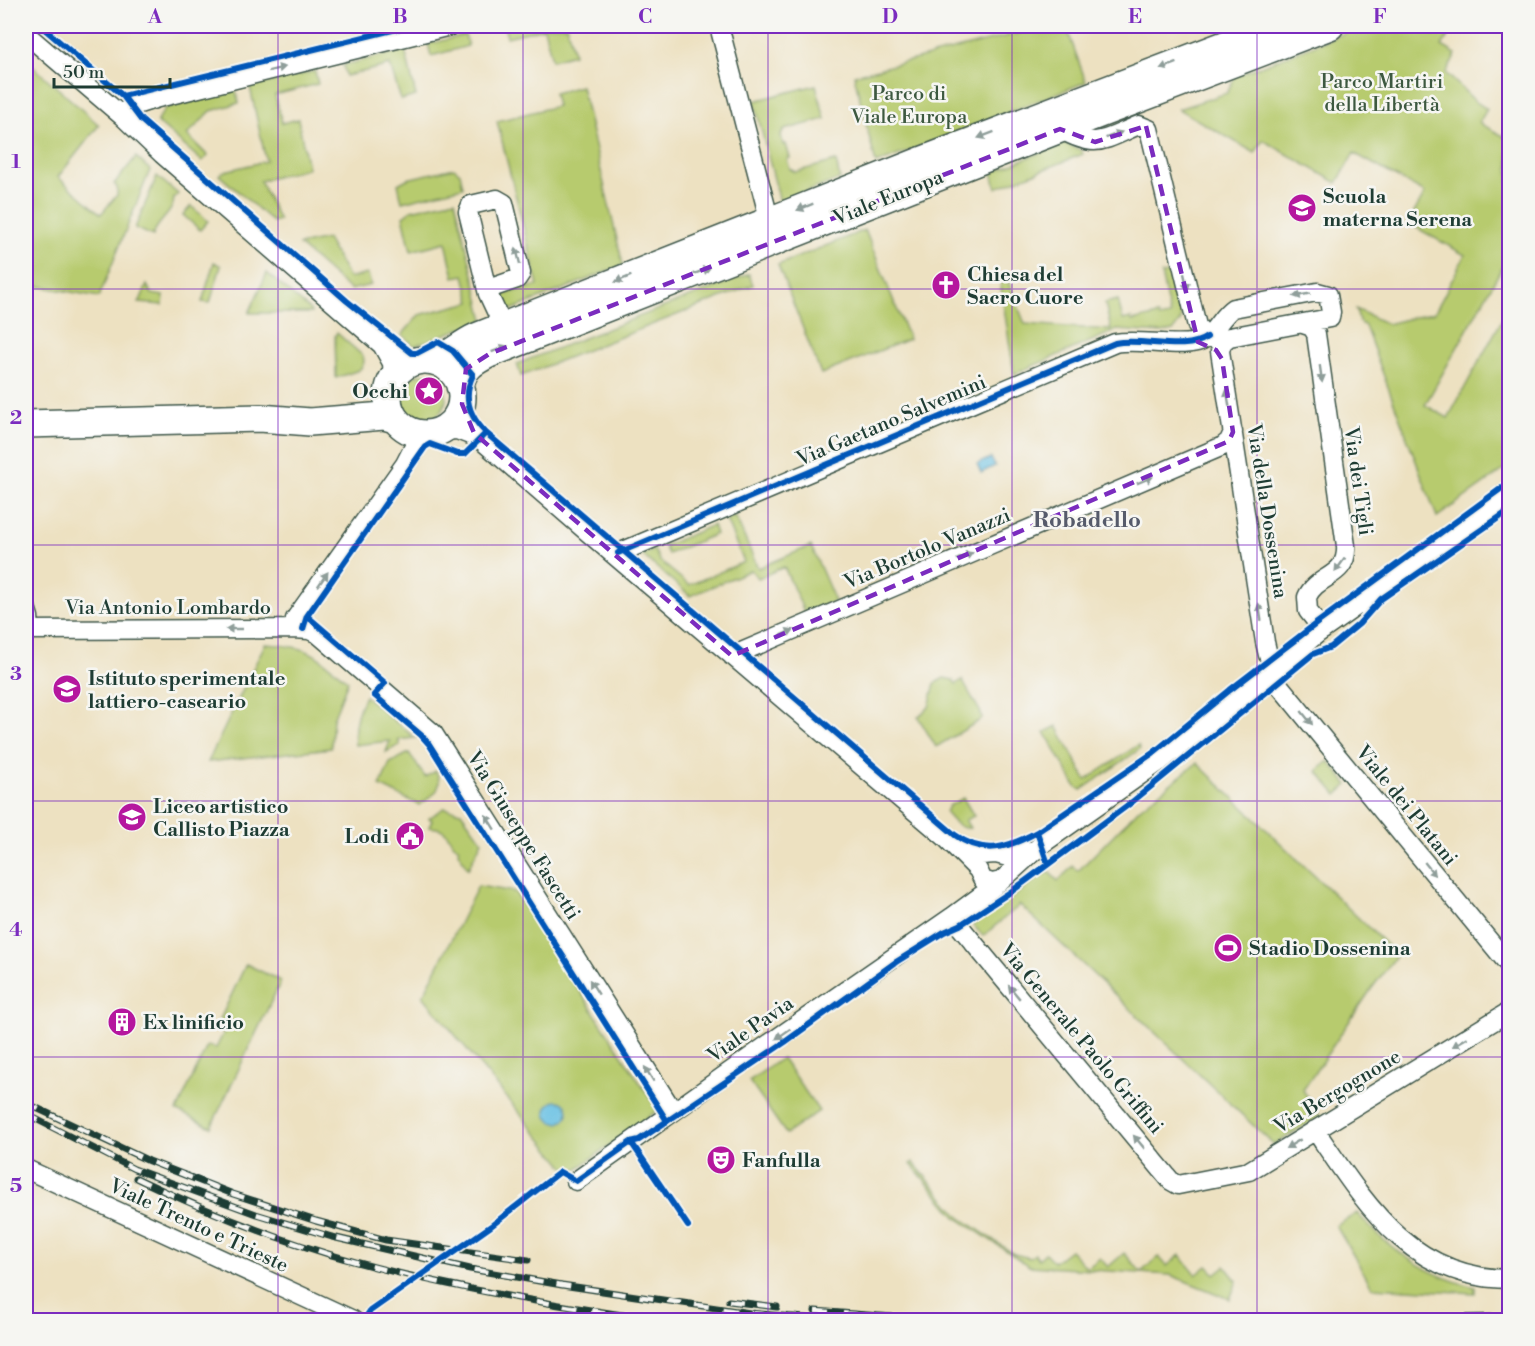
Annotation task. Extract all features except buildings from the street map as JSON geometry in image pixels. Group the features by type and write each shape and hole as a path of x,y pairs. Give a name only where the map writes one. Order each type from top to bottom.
{"street":[{"path":"122,116 130,107 166,96 450,26"},
{"path":"719,26 773,231"},
{"name":"Viale Europa","path":"425,361 445,357 468,340 503,326 1060,129 1227,55 1274,26"},
{"name":"Viale Europa","path":"461,395 466,369 489,354 773,231 985,135 1227,55 1330,26"},
{"path":"26,34 382,345 404,357 441,363 451,370 461,395 466,420 480,439 945,837 986,865 1007,864 1008,868 1003,879 992,883 986,865"},
{"path":"1060,129 1083,141 1095,142 1139,125 1149,129 1197,337 1216,350 1222,359"},
{"path":"488,294 494,287 517,279 521,273 504,203 496,198 471,205 468,212 488,294 503,326"},
{"name":"Via Gaetano Salvemini","path":"614,555 1115,344 1134,340 1197,337 1219,339 1330,318 1328,295 1317,292 1233,308 1197,337"},
{"name":"Via dei Tigli","path":"1303,324 1312,327 1316,334 1346,546 1346,557 1341,567 1312,589 1307,597 1308,611 1323,630"},
{"name":"Via della Dossenina","path":"1229,337 1221,347 1222,359 1265,642 1273,670"},
{"path":"382,345 392,363 387,396 389,408 404,428 430,432 458,430 480,439"},
{"path":"260,418 358,401 382,391 405,365 425,361"},
{"path":"430,432 454,420 461,395"},
{"path":"26,424 260,418 310,422 384,416 395,419"},
{"path":"26,431 85,421"},
{"name":"Via Antonio Lombardo","path":"28,630 293,628 295,619 430,432"},
{"name":"Via Bortolo Vanazzi","path":"732,656 1223,446 1229,441 1233,432"},
{"path":"976,900 1041,845 1159,762 1323,630 1509,498"},
{"path":"26,607 29,617 28,630"},
{"name":"Via Giuseppe Fascetti","path":"293,628 318,634 434,734 673,1111"},
{"name":"Viale dei Platani","path":"1273,670 1509,966"},
{"path":"986,865 1041,845"},
{"path":"976,900 986,865"},
{"name":"Viale Pavia","path":"576,1181 976,900"},
{"name":"Via Generale Paolo Griffini","path":"952,917 1171,1181 1178,1185"},
{"name":"Via Bergognone","path":"1178,1185 1249,1171 1509,1011"},
{"path":"1315,1130 1364,1201 1400,1239 1430,1259 1464,1273 1509,1279"},
{"name":"Viale Trento e Trieste","path":"26,1169 350,1320"}],"highlighted area":[{"path":"1146,126 1198,342 1216,350 1222,359 1233,432 1229,441 732,656 474,433 462,404 466,369 489,354 1060,129 1095,142"}],"green space":[{"path":"504,26 567,26 574,54 552,60 544,28 507,37"},
{"name":"Parco di Viale Europa","path":"1047,26 1066,26 1086,82 876,164 854,75"},
{"name":"Parco Martiri della Libertà","path":"1363,26 1454,26 1442,46 1456,54 1446,73 1476,102 1487,109 1479,123 1509,139 1509,255 1425,405 1448,418 1509,307 1509,466 1437,517 1365,326 1359,322 1356,309 1387,324 1435,312 1465,255 1408,223 1425,193 1354,153 1337,183 1263,140 1255,153 1178,109 1227,93 1235,76"},
{"path":"465,35 468,46 431,56 428,44"},
{"path":"405,50 416,96 401,100 390,65 346,76 343,65"},
{"path":"26,60 99,125 58,177 101,214 117,195 117,187 114,184 136,157 150,170 99,297 26,284"},
{"path":"315,71 318,84 275,95 282,123 298,119 308,168 260,181 279,220 273,222 219,175 225,171 266,161 250,87"},
{"path":"816,85 825,119 784,130 781,135 783,145 786,144 790,169 795,172 836,161 840,179 780,202 754,101"},
{"path":"581,86 623,265 506,312 498,296 538,285 497,121 557,106 554,93"},
{"path":"236,91 239,103 211,111 187,135 208,156 202,161 157,122 165,108"},
{"path":"1064,143 1081,150 1083,154 996,188 992,172"},
{"path":"454,168 460,173 463,187 402,202 398,184 407,179"},
{"path":"157,176 178,194 153,236 135,228"},
{"path":"455,200 484,320 414,346 402,335 419,315 471,302 464,275 454,277 446,242 411,251 403,216 411,210"},
{"path":"191,206 208,221 200,230 183,215"},
{"path":"865,230 909,339 821,374 778,265"},
{"path":"327,239 349,278 368,274 371,285 350,290 299,245"},
{"path":"214,262 221,266 210,303 202,302"},
{"path":"1172,272 1181,313 1181,320 1173,331 1161,333 1117,330 1014,374 1000,281 1008,281 1025,324 1111,330 1105,303 1118,300 1123,320 1131,318 1132,321 1158,315 1159,318 1170,316 1161,274"},
{"path":"267,273 310,310 311,313 249,313"},
{"path":"749,274 753,285 521,376 517,364"},
{"path":"147,285 152,294 164,296 163,305 139,303"},
{"path":"337,333 363,356 364,362 359,370 336,378 335,335"},
{"path":"423,374 432,375 440,380 445,388 445,406 440,414 432,419 423,420 414,419 406,414 401,406 400,397 401,388 406,380 414,375"},
{"path":"735,516 758,568 811,546 835,601 805,614 784,567 758,578 751,570 690,596 642,555 654,550 660,561 689,585 744,562 726,520"},
{"path":"713,525 716,534 668,554 664,546"},
{"path":"265,644 292,647 311,653 348,681 333,719 331,748 208,762"},
{"path":"944,678 953,680 956,684 962,680 981,713 982,719 936,747 918,717 929,707 935,683"},
{"path":"365,696 415,738 398,740 400,745 386,752 390,741 355,745 356,720"},
{"path":"1057,726 1086,780 1138,745 1140,749 1081,790 1076,787 1045,732"},
{"path":"409,753 425,777 436,771 438,777 439,783 436,791 419,805 380,786 390,763"},
{"path":"1329,761 1348,785 1337,795 1317,771"},
{"name":"Stadio Dossenina","path":"1197,763 1397,955 1303,1090 1320,1116 1274,1145 1020,905 983,936 973,925 1046,873 1050,873 1058,881 1073,866 1078,871 1140,808"},
{"path":"963,798 974,816 965,820 970,828 956,824 946,812 949,806"},
{"path":"444,808 461,812 482,841 468,869 458,852 459,848 446,832 429,827 432,820 429,818"},
{"path":"478,886 515,892 658,1110 570,1174 423,996"},
{"path":"246,964 281,981 211,1127 177,1111 207,1046 216,1048 224,1032 216,1028"},
{"path":"782,1058 819,1111 786,1134 749,1081"},
{"path":"913,1162 960,1217 1014,1254 1030,1258 1035,1254 1039,1259 1045,1253 1054,1262 1070,1250 1087,1268 1100,1258 1108,1267 1124,1253 1141,1272 1159,1257 1167,1266 1180,1255 1196,1275 1207,1266 1215,1274 1225,1266 1237,1281 1230,1299 1170,1275 1029,1266 957,1218 911,1164"},
{"path":"1357,1213 1382,1239 1410,1260 1441,1276 1475,1287 1475,1293 1372,1287 1336,1226"}],"water":[{"path":"991,458 995,466 981,473 977,464"},
{"path":"557,1101 565,1104 568,1112 565,1120 557,1123 549,1120 546,1112 549,1104"}],"railway":[{"path":"26,1103 149,1161 233,1194 316,1221 386,1240 528,1260"},
{"path":"26,1114 134,1169 256,1214 332,1237 470,1269 562,1285 750,1313 827,1320"},
{"path":"136,1178 244,1225 356,1262 467,1288 655,1320"},
{"path":"729,1301 777,1307"},
{"path":"815,1311 932,1320"},
{"path":"1236,1320 1510,1317"}],"cycle path":[{"path":"41,26 123,96 141,120 347,301 412,353 417,353 438,342 453,351 473,375 468,391 469,406 475,420 486,433 955,835 976,846 996,847 1006,846 1037,832"},
{"path":"123,96 409,26"},
{"path":"618,553 1115,343 1187,344 1207,337"},
{"path":"303,629 307,616 425,447 430,444 457,454 465,454 486,433"},
{"path":"1048,864 1037,832 1153,753 1317,623 1510,482"},
{"path":"364,1320 370,1311 491,1226 560,1172 576,1181 631,1142 639,1140 785,1042 896,962 944,932 960,925 1012,891 1132,802 1313,654 1331,647 1359,624 1381,599 1510,510"},
{"path":"307,616 385,683 374,695 429,744 667,1121"},
{"path":"631,1142 688,1226"}],"place":[{"name":"Scuola materna Serena","path":"1302,208"},
{"name":"Chiesa del Sacro Cuore","path":"946,285"},
{"name":"Occhi","path":"429,391"},
{"name":"Istituto sperimentale lattiero-caseario","path":"67,689"},
{"name":"Liceo artistico Callisto Piazza","path":"132,817"},
{"name":"Lodi","path":"410,836"},
{"name":"Stadio Dossenina","path":"1228,948"},
{"name":"Ex linificio","path":"122,1022"},
{"name":"Fanfulla","path":"721,1160"}],"district":[{"name":"Robadello","path":"1087,519"}]}
